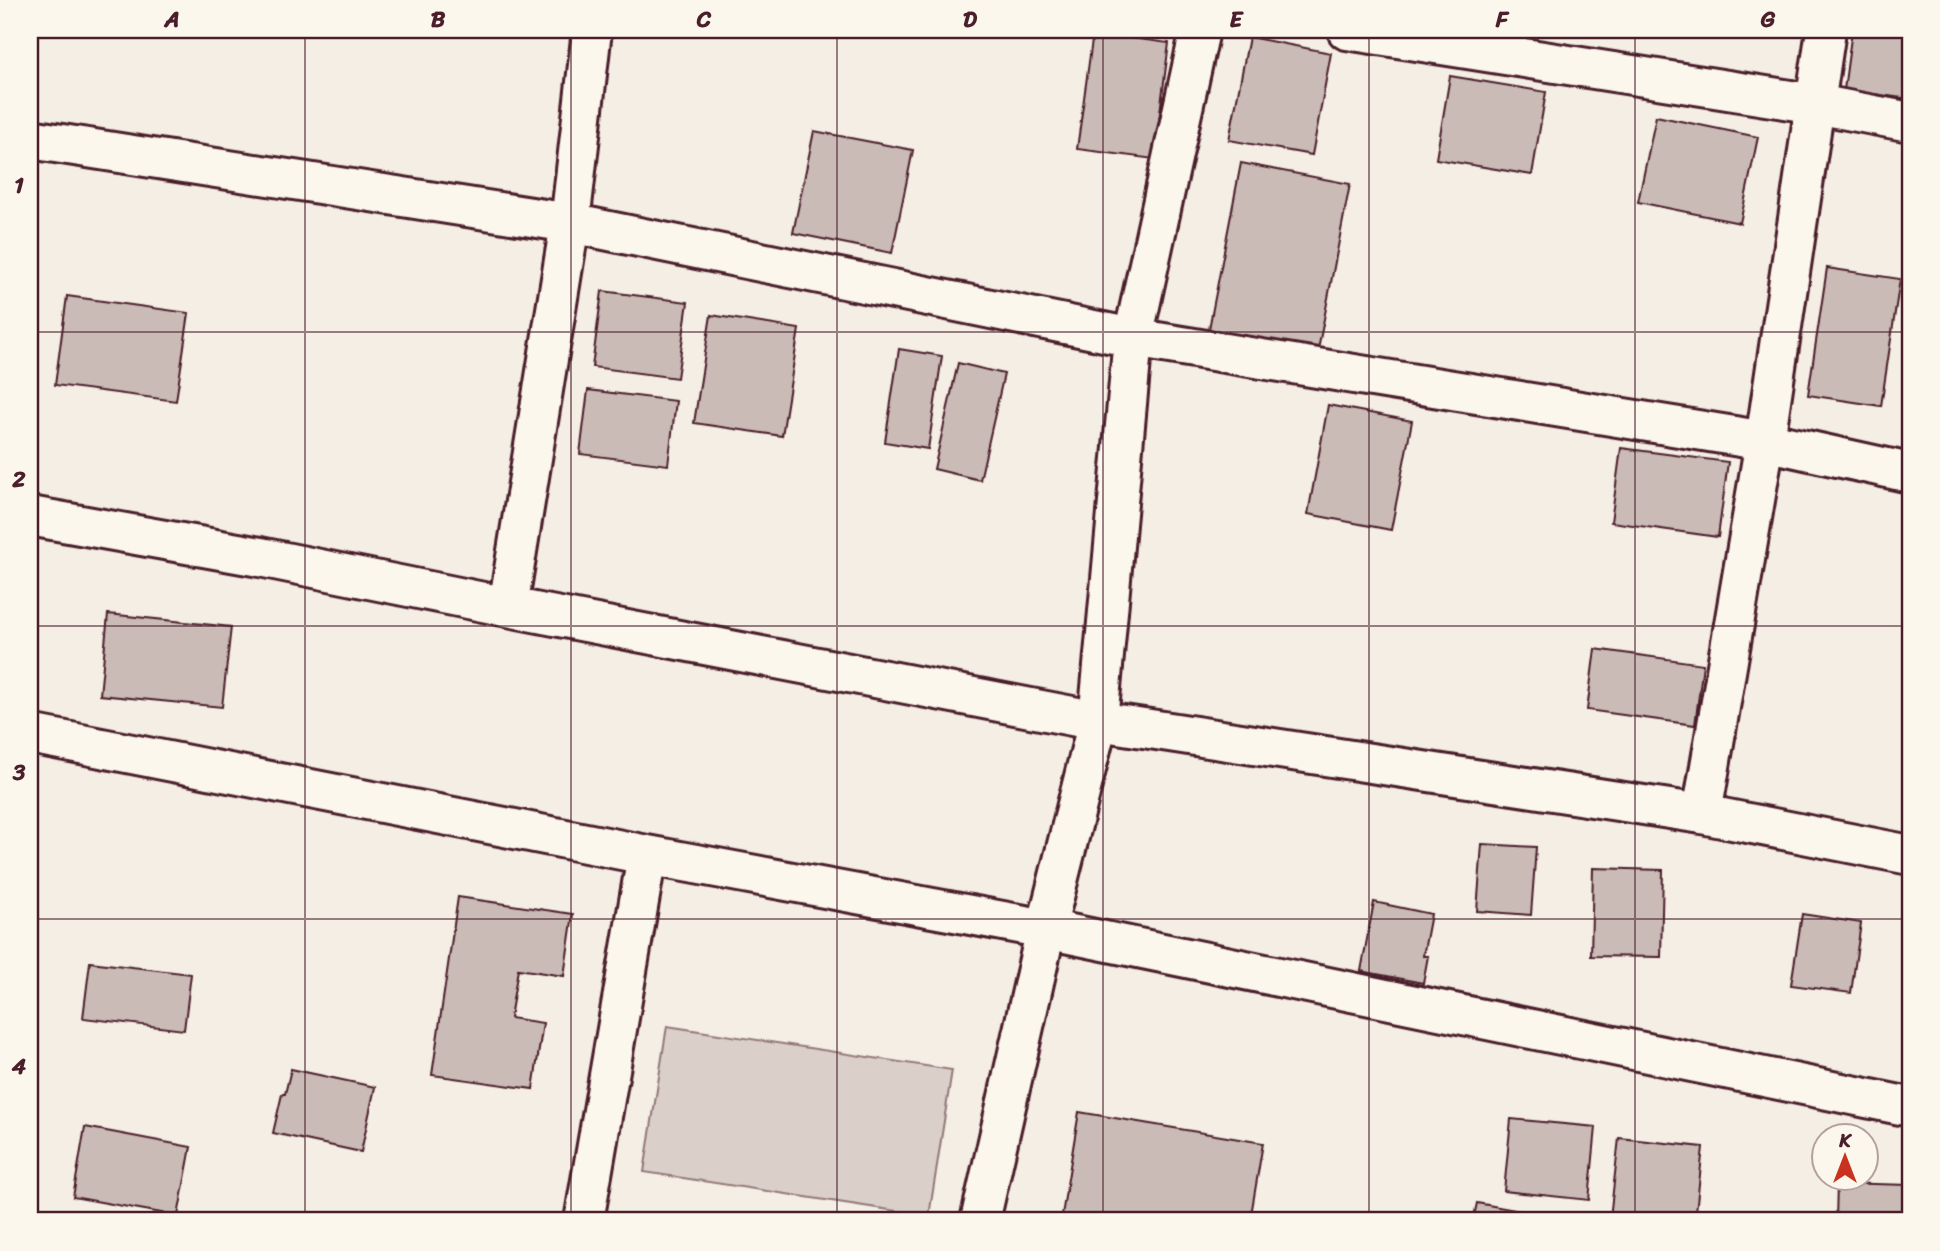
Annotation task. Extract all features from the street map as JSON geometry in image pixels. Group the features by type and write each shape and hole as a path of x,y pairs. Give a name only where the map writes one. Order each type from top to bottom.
{"street":[{"path":"508,607 570,223 593,30"},
{"path":"980,1221 1046,929 1098,721 1133,338 1200,30"},
{"path":"1347,30 1910,121"},
{"path":"1702,814 1765,441 1826,30"},
{"path":"30,139 570,223 1133,338 1765,441 1910,473"},
{"path":"30,516 260,557 1098,721 1702,814 1910,855"},
{"path":"30,734 647,855 1046,929 1910,1107"},
{"path":"584,1221 647,855"}],"shaded area":[{"path":"667,1026 952,1070 929,1216 644,1172"}],"building":[{"path":"1852,30 1910,30 1910,99 1844,90"},
{"path":"1093,33 1169,43 1154,159 1077,149"},
{"path":"1249,37 1331,53 1312,155 1229,140"},
{"path":"1450,76 1546,92 1532,175 1436,159"},
{"path":"1656,116 1758,137 1740,223 1638,202"},
{"path":"814,131 913,150 892,253 793,233"},
{"path":"1241,163 1350,184 1318,350 1209,329"},
{"path":"1827,268 1900,279 1881,406 1808,395"},
{"path":"602,291 688,302 677,378 592,367"},
{"path":"67,296 189,313 176,401 55,385"},
{"path":"711,315 799,329 782,436 694,423"},
{"path":"899,349 942,356 928,449 885,442"},
{"path":"958,363 1004,374 980,480 934,469"},
{"path":"588,390 676,401 668,465 580,454"},
{"path":"1328,405 1412,421 1391,530 1308,514"},
{"path":"1621,448 1728,462 1718,537 1611,522"},
{"path":"108,614 231,627 222,707 100,695"},
{"path":"1595,649 1703,664 1695,725 1587,710"},
{"path":"1482,844 1536,847 1531,915 1477,911"},
{"path":"1593,868 1663,870 1661,957 1591,956"},
{"path":"458,897 573,914 564,976 518,969 510,1018 543,1023 533,1089 432,1075"},
{"path":"1374,902 1431,914 1423,956 1428,956 1423,983 1361,971"},
{"path":"1802,914 1861,923 1851,993 1791,985"},
{"path":"90,962 191,974 184,1030 83,1018"},
{"path":"291,1069 375,1087 361,1152 273,1133"},
{"path":"1079,1112 1263,1143 1250,1221 1061,1221"},
{"path":"1511,1119 1596,1127 1589,1200 1504,1191"},
{"path":"85,1127 191,1147 178,1216 73,1197"},
{"path":"1619,1138 1703,1147 1695,1221 1610,1218"},
{"path":"1881,1184 1910,1185 1910,1221 1836,1221 1837,1192 1881,1192"},
{"path":"1477,1203 1558,1218 1558,1221 1473,1221"},
{"path":"60,1212 122,1221 59,1221"}]}
